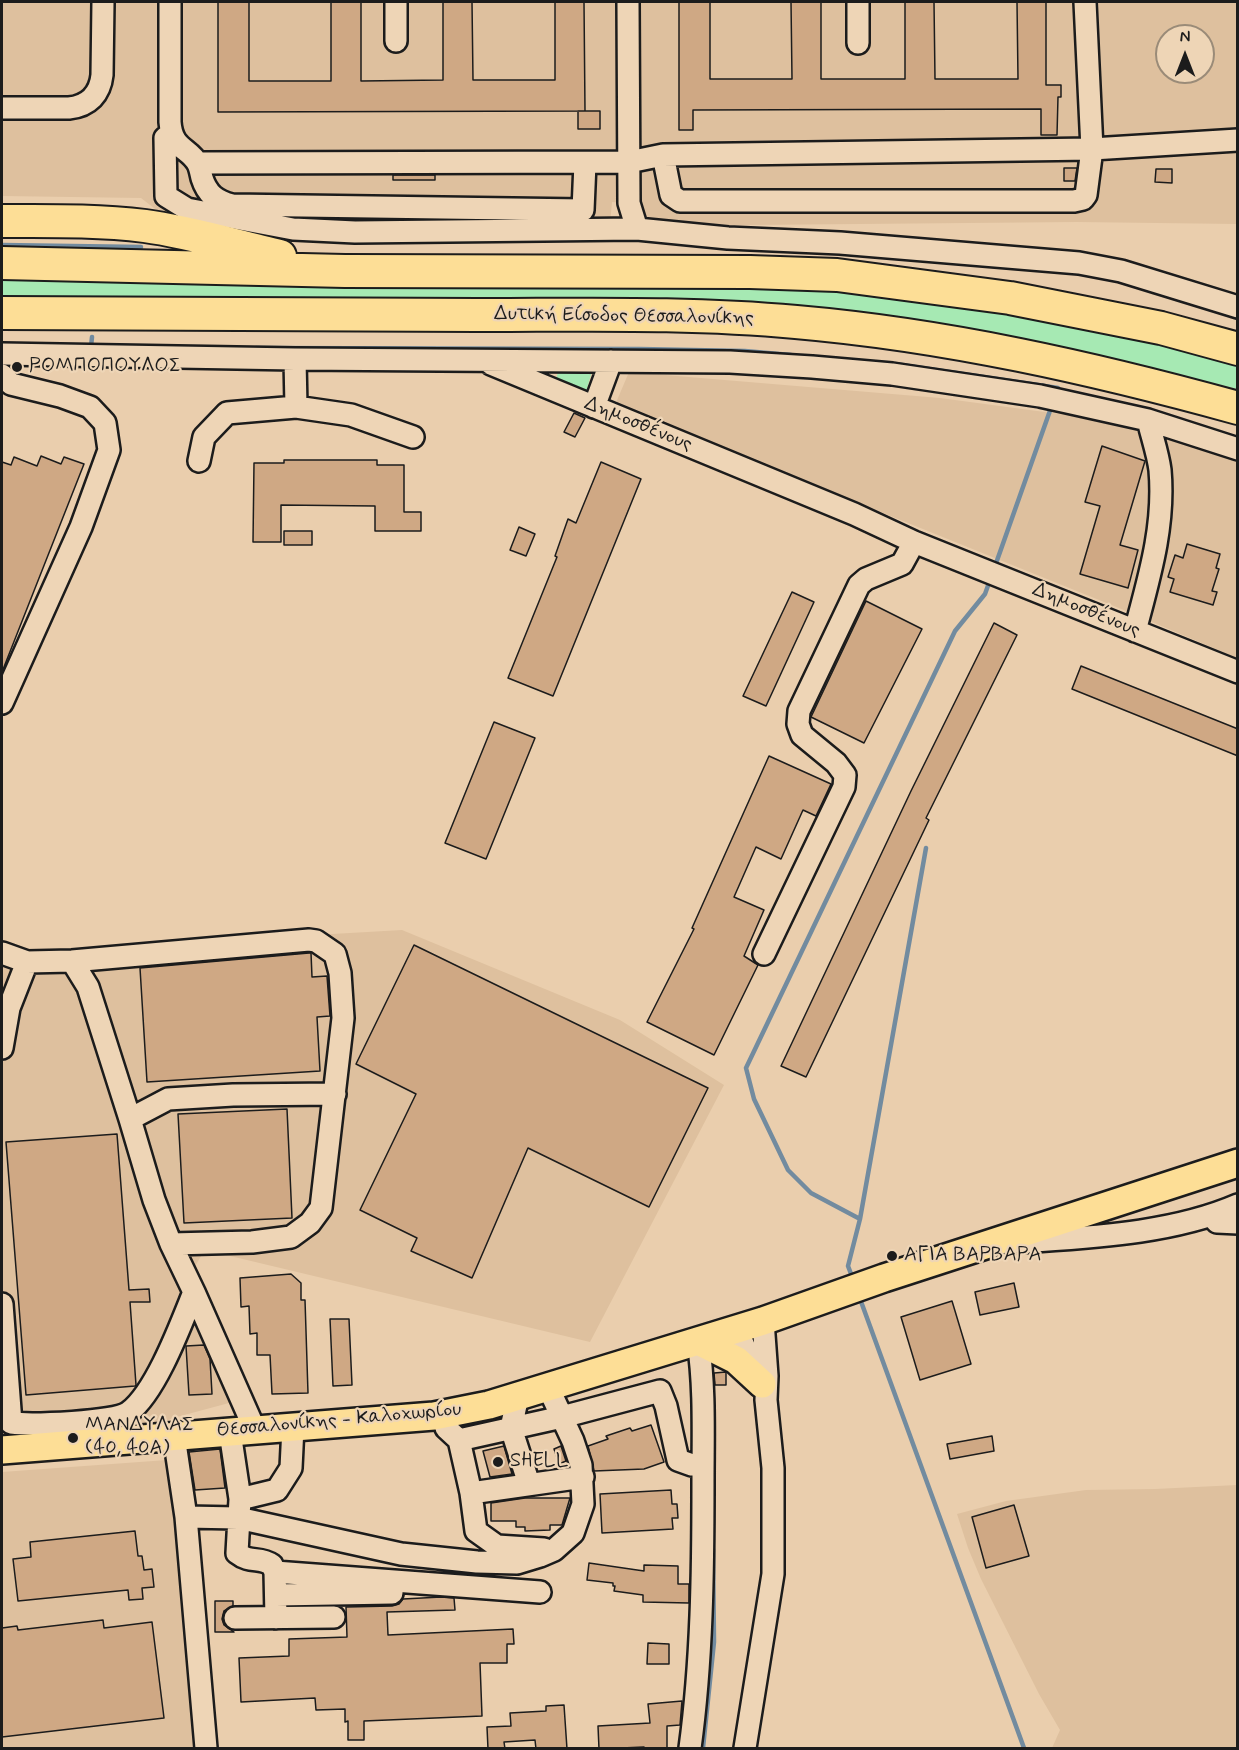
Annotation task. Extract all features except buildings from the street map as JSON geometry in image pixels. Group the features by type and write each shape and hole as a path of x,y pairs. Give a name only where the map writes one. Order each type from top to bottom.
{"highway":[{"path":"2,221 55,220 143,226 345,271"},
{"path":"2,263 345,271 750,272 837,275 1010,298 1161,328 1238,349"},
{"name":"Δυτική Είσοδος Θεσσαλονίκης","path":"2,313 674,315 796,322 899,334 1030,356 1144,382 1238,408"}],"main road":[{"path":"988,1244 1238,1163"},
{"name":"Θεσσαλονίκης - Καλοχωρίου","path":"2,1449 434,1416 489,1405 763,1321 838,1293 988,1244"},
{"path":"698,1341 736,1360 764,1392"}],"street":[{"path":"2,108 69,108 78,107 93,98 98,92 102,75 103,2"},
{"path":"170,2 171,133 180,147 198,163 208,193 216,200 232,205 583,210 585,163"},
{"path":"396,2 396,41"},
{"path":"628,2 629,204 637,230"},
{"path":"858,2 858,43"},
{"path":"663,155 671,195 680,201 1074,201 1083,199 1086,195 1092,149 1085,2"},
{"path":"171,133 165,138 166,196 187,209 293,230 356,232 637,230 1079,262 1121,271 1238,307"},
{"path":"198,163 585,163 629,162 663,155 1092,149 1238,140"},
{"name":"Δημοσθένους","path":"2,354 483,360 854,514 914,542 1238,672"},
{"path":"295,359 296,407"},
{"path":"483,360 730,362 812,366 892,374 1040,396 1082,405 1148,420 1238,449"},
{"path":"594,407 611,361"},
{"path":"2,376 11,384 90,407 105,423 109,450 81,527 2,703"},
{"path":"200,461 204,437 227,413 296,407 351,415 413,437"},
{"path":"1135,631 1151,571 1161,519 1160,468 1148,420"},
{"path":"764,954 844,787 845,775 836,763 802,735 798,724 799,711 859,585 866,579 902,564 914,542"},
{"path":"2,953 27,962 72,961 267,943 316,941 334,954 340,973 344,1018 321,1208 310,1223 291,1237 252,1242 171,1244"},
{"path":"72,961 88,987 154,1200 171,1244 195,1292 242,1431 237,1553 247,1560 259,1560 272,1565 275,1572 276,1618"},
{"path":"2,1048 9,1008 27,962"},
{"path":"130,1119 168,1099 233,1095 335,1094"},
{"path":"988,1244 1083,1237 1168,1225 1212,1216 1238,1205"},
{"path":"1212,1216 1217,1222 1238,1224"},
{"path":"2,1304 11,1423 26,1425 78,1422 128,1414 142,1398 165,1362 195,1292"},
{"path":"745,1749 773,1574 774,1552 773,1468 764,1392 763,1321"},
{"path":"736,1328 764,1392"},
{"path":"690,1749 696,1694 703,1570 702,1377 698,1341"},
{"path":"239,1508 401,1554 466,1561 517,1563 554,1550 573,1533 584,1504 583,1477 578,1457 548,1386"},
{"path":"554,1550 497,1546 476,1531 471,1493 452,1434 511,1428 660,1391 666,1406 678,1460 692,1465 703,1464"},
{"path":"518,1396 511,1428 529,1484"},
{"path":"186,1517 239,1508 277,1490 291,1468 292,1427"},
{"path":"174,1436 186,1517 206,1749"},
{"path":"471,1493 583,1477"},
{"path":"275,1572 540,1592"},
{"path":"276,1595 407,1593 431,1584"},
{"path":"235,1618 334,1617"}],"shaded area":[{"path":"2,2 1237,2 1237,224 1077,222 640,226 637,204 612,202 610,224 172,222 141,198 2,196"},
{"path":"629,372 940,398 1067,415 1172,438 1237,456 1237,658 1119,608 615,405"},
{"path":"402,930 620,1020 724,1085 590,1342 226,1255 201,1256 193,1270 254,1401 229,1403 173,1418 143,1433 2,1447 2,940 36,951"},
{"path":"167,1460 207,1748 2,1748 2,1472"},
{"path":"1237,1485 1237,1748 1052,1748 1060,1730 1039,1694 981,1579 957,1514 1006,1501 1086,1490"}],"green space":[{"path":"2,275 799,282 1008,312 1134,336 1237,365 1237,389 1084,351 967,329 566,300 2,297"},
{"path":"559,369 592,371 585,396 554,385"}],"waterway":[{"path":"2,245 141,247"},
{"path":"91,347 92,337"},
{"path":"256,348 640,349 745,351 791,355"},
{"path":"895,364 1058,388 1056,394"},
{"path":"994,569 1052,405"},
{"path":"853,1279 848,1266 860,1219 811,1193 788,1170 754,1099 746,1068 955,631 985,594 990,580"},
{"path":"860,1219 926,848"},
{"path":"859,1296 1024,1748"},
{"path":"703,1748 714,1642 713,1549"}],"place":[{"name":"ΡΟΜΠΟΠΟΥΛΟΣ","path":"17,367"},
{"name":"ΑΓΙΑ ΒΑΡΒΑΡΑ","path":"892,1256"},
{"name":"ΜΑΝΔΥΛΑΣ (40, 40Α)","path":"73,1438"},
{"name":"SHELL","path":"498,1462"}]}
